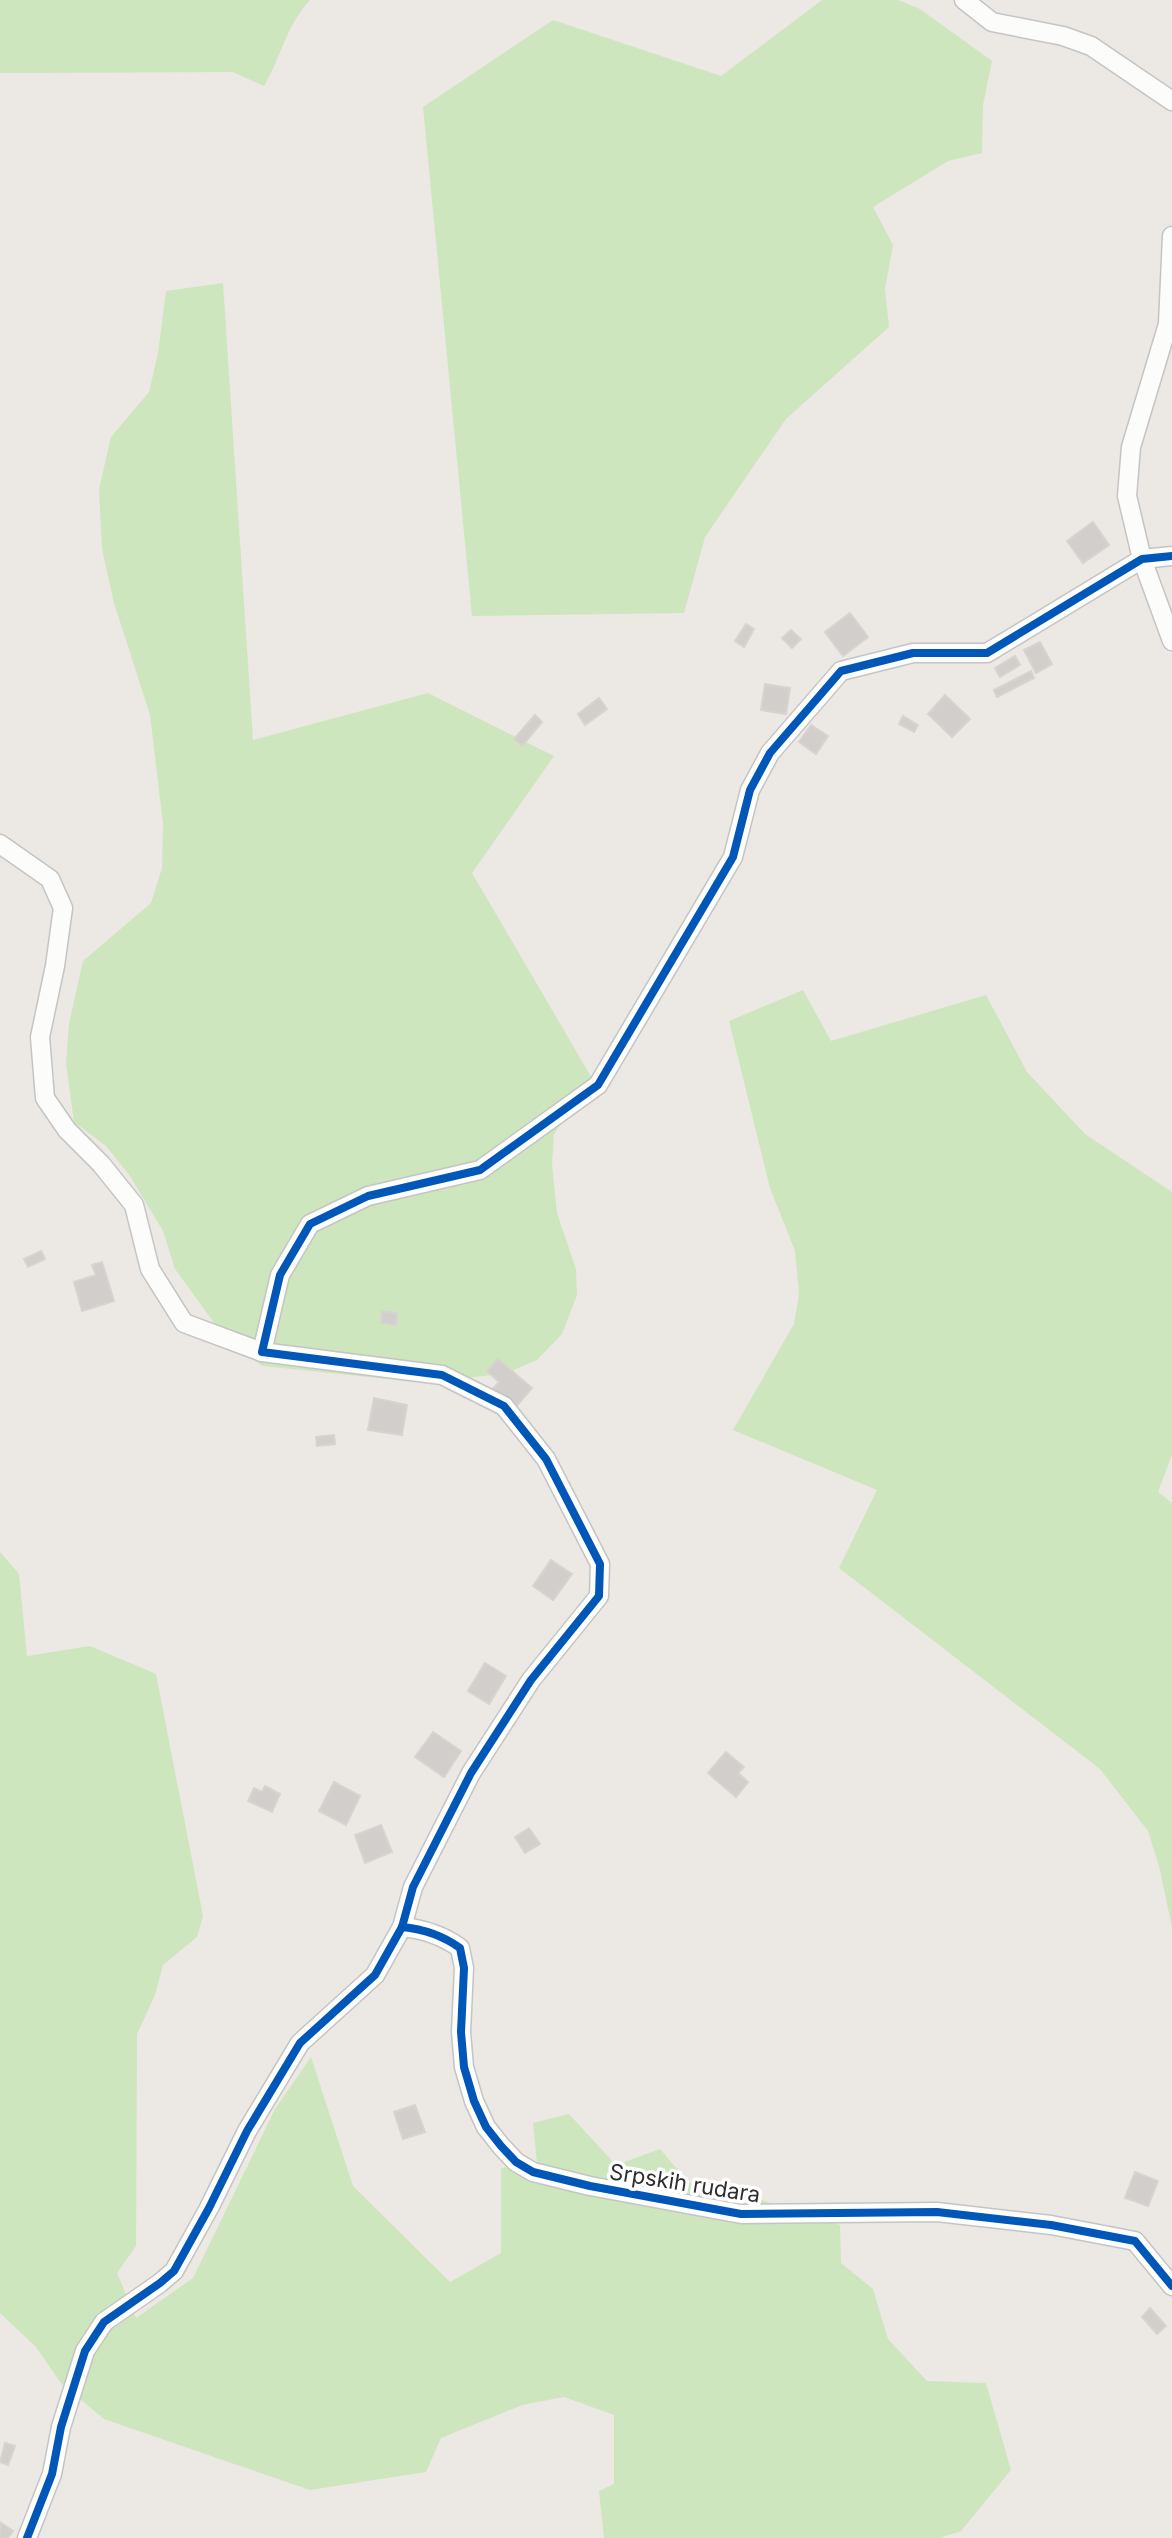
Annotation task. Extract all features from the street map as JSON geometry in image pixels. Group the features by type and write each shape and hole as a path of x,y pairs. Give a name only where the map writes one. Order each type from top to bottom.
{"street":[{"path":"964,0 992,22 1063,36 1091,46 1172,101"},
{"path":"1172,236 1168,324 1131,447 1127,496 1142,559 1172,641"},
{"path":"262,1352 280,1275 310,1224 368,1196 480,1170 598,1085 733,857 750,790 770,753 841,671 913,653 987,653 1142,559 1172,556"},
{"path":"0,844 50,879 63,908 40,1037 45,1098 67,1130 101,1164 134,1205 150,1269 184,1323 262,1352 442,1375 504,1406 546,1459 600,1564 599,1596 531,1680 471,1773 413,1887 402,1927 375,1975 300,2043 247,2131 174,2271 104,2322 85,2351 61,2427 52,2474 27,2538"},
{"name":"Srpskih rudara","path":"402,1927 420,1928 460,1948 464,1968 461,2032 464,2067 474,2101 486,2127 501,2146 516,2162 533,2172 590,2186 741,2214 937,2212 1051,2225 1135,2241 1172,2286"}],"green space":[{"path":"0,0 310,0 290,30 264,86 233,72 0,73"},
{"path":"822,0 898,0 920,9 992,61 983,105 982,153 948,161 873,207 893,245 885,289 889,327 786,419 705,537 684,613 472,616 423,107 553,20 721,76"},
{"path":"223,283 253,740 428,693 554,756 472,873 593,1080 554,1134 552,1165 557,1213 576,1269 577,1295 562,1334 537,1360 507,1373 426,1383 263,1366 230,1345 175,1269 163,1231 130,1176 106,1146 74,1122 66,1063 69,1024 83,961 151,903 162,868 163,824 150,715 114,603 102,549 99,489 111,437 149,392 158,353 166,291"},
{"path":"803,990 831,1041 986,995 1027,1072 1085,1134 1172,1192 1172,1455 1158,1492 1172,1503 1172,1927 1148,1831 1100,1769 839,1568 877,1490 733,1430 794,1324 799,1294 795,1251 770,1188 729,1021"},
{"path":"0,1552 19,1574 27,1656 90,1646 156,1674 203,1916 197,1937 163,1965 155,1995 137,2034 136,2246 117,2273 136,2318 193,2278 275,2109 311,2057 353,2186 450,2282 501,2253 501,2168 537,2163 533,2123 569,2114 616,2165 660,2149 688,2182 709,2192 761,2200 840,2225 841,2263 873,2289 888,2339 927,2381 986,2383 1011,2470 961,2531 939,2538 604,2538 599,2491 614,2484 614,2415 564,2397 522,2405 441,2438 426,2472 310,2490 104,2419 61,2383 36,2347 0,2313"}],"building":[{"path":"1093,522 1109,545 1083,563 1067,541"},
{"path":"850,613 868,637 843,656 825,632"},
{"path":"746,624 754,629 744,647 735,641"},
{"path":"791,630 801,639 792,648 782,638"},
{"path":"1040,642 1052,664 1036,673 1024,650"},
{"path":"1015,656 1020,665 1000,677 995,668"},
{"path":"1031,671 1034,678 997,697 994,690"},
{"path":"765,684 790,688 786,714 761,710"},
{"path":"945,695 970,719 952,737 928,714"},
{"path":"599,698 607,709 585,725 578,714"},
{"path":"535,715 542,722 522,746 514,739"},
{"path":"903,716 918,725 914,732 899,724"},
{"path":"811,725 828,736 816,754 799,742"},
{"path":"41,1251 45,1259 28,1267 24,1259"},
{"path":"102,1262 114,1301 82,1311 74,1282 96,1275 92,1265"},
{"path":"382,1311 397,1313 396,1325 381,1323"},
{"path":"498,1359 532,1388 514,1409 492,1390 499,1382 487,1371"},
{"path":"374,1398 407,1405 402,1435 368,1430"},
{"path":"334,1435 335,1444 317,1446 316,1437"},
{"path":"551,1560 572,1574 553,1600 533,1586"},
{"path":"485,1663 506,1676 489,1704 468,1691"},
{"path":"433,1732 461,1751 444,1777 415,1757"},
{"path":"726,1752 744,1767 738,1773 748,1782 736,1797 708,1773"},
{"path":"334,1782 360,1796 346,1825 319,1811"},
{"path":"265,1786 280,1794 272,1812 248,1801 254,1788 262,1792"},
{"path":"381,1825 392,1852 365,1863 355,1835"},
{"path":"529,1828 540,1844 525,1853 515,1837"},
{"path":"415,2105 425,2132 403,2139 394,2112"},
{"path":"1135,2172 1158,2181 1148,2206 1125,2198"},
{"path":"1150,2308 1166,2326 1157,2334 1142,2317"},
{"path":"5,2443 15,2446 8,2465 0,2462"},
{"path":"0,2522 13,2531 8,2538 0,2538"}],"cycle path":[{"path":"27,2538 52,2474 61,2427 85,2351 104,2322 174,2271 247,2131 300,2043 375,1975 402,1927 413,1887 471,1773 531,1680 599,1596 600,1564 546,1459 504,1406 442,1375 262,1352 280,1275 310,1224 368,1196 480,1170 598,1085 733,857 750,790 770,753 841,671 913,653 987,653 1142,559 1172,556"},
{"path":"402,1927 432,1933 460,1948 464,1968 461,2032 464,2067 474,2101 486,2127 501,2146 516,2162 533,2172 590,2186 741,2214 937,2212 1051,2225 1135,2241 1172,2286"}]}
